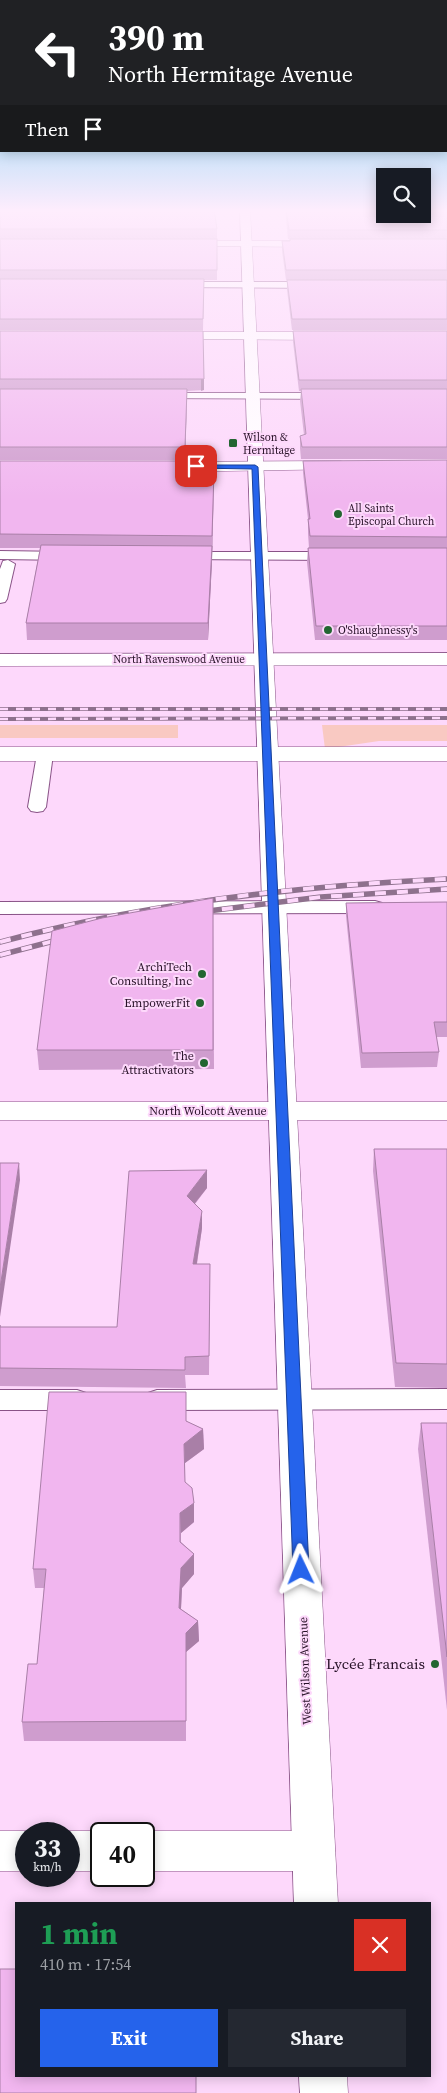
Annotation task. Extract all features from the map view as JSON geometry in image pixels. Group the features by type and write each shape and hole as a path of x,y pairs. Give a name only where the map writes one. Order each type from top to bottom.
{"street":[{"name":"West Wilson Avenue","path":"249,307 316,1902"},
{"path":"148,336 349,336"},
{"path":"147,467 360,466"},
{"name":"North Ravenswood Avenue","path":"0,660 447,659"},
{"path":"0,754 447,754"},
{"name":"North Wolcott Avenue","path":"0,1111 447,1111"},
{"path":"0,1851 15,1851"},
{"path":"155,1851 313,1851"},
{"path":"323,2077 324,2093"}],"lane":[{"path":"148,396 342,396"},
{"path":"0,599 4,560 78,556"},
{"path":"166,556 348,556"},
{"path":"37,807 46,754"},
{"path":"0,908 391,907"},
{"path":"129,1400 447,1399"},
{"path":"0,1400 99,1400"}],"shaded area":[{"path":"0,725 178,725 178,738 0,738"},
{"path":"322,725 447,725 447,741 379,741 325,749"}],"building":[{"path":"0,307 203,307 203,319 0,319"},
{"path":"290,307 447,307 447,319 292,319"},
{"path":"0,331 203,331 204,379 0,379"},
{"path":"293,331 447,331 447,380 299,380"},
{"path":"0,389 187,389 185,447 0,447"},
{"path":"301,389 447,389 447,447 302,447 300,436 306,434"},
{"path":"447,460 447,537 310,536 308,519 310,519 303,461"},
{"path":"0,461 187,461 214,471 212,536 0,534"},
{"path":"41,545 212,546 208,623 26,623"},
{"path":"308,548 447,548 447,626 316,626"},
{"path":"213,898 213,1050 37,1050 52,931 102,918"},
{"path":"447,902 447,1022 434,1022 439,1052 362,1053 346,903"},
{"path":"374,1149 447,1149 447,1364 396,1363"},
{"path":"0,1163 19,1163 0,1288"},
{"path":"207,1170 187,1196 202,1211 193,1264 210,1264 209,1356 185,1357 185,1370 0,1368 0,1327 117,1327 129,1171"},
{"path":"49,1392 186,1392 186,1421 203,1429 184,1444 185,1482 192,1488 194,1503 180,1513 180,1542 194,1554 181,1568 179,1608 198,1621 186,1633 186,1721 22,1722 28,1664 37,1664 46,1569 33,1569"},
{"path":"421,1423 447,1423 447,1657"},
{"path":"0,1969 15,1969 15,2077 196,2077 196,2093 0,2093"}],"railway":[{"path":"0,709 447,709"},
{"path":"0,719 447,718"},
{"path":"0,942 110,917 222,898 334,886 447,879"},
{"path":"200,912 321,897 447,889"},
{"path":"0,955 65,938"}],"place":[{"name":"Wilson & Hermitage","path":"233,443"},
{"name":"All Saints Episcopal Church","path":"338,514"},
{"name":"O'Shaughnessy's","path":"328,630"},
{"name":"ArchiTech Consulting, Inc","path":"202,974"},
{"name":"EmpowerFit","path":"200,1003"},
{"name":"The Attractivators","path":"204,1063"},
{"name":"Lycée Francais","path":"435,1664"}],"route":[{"path":"196,466 255,467 301,1570"}]}
